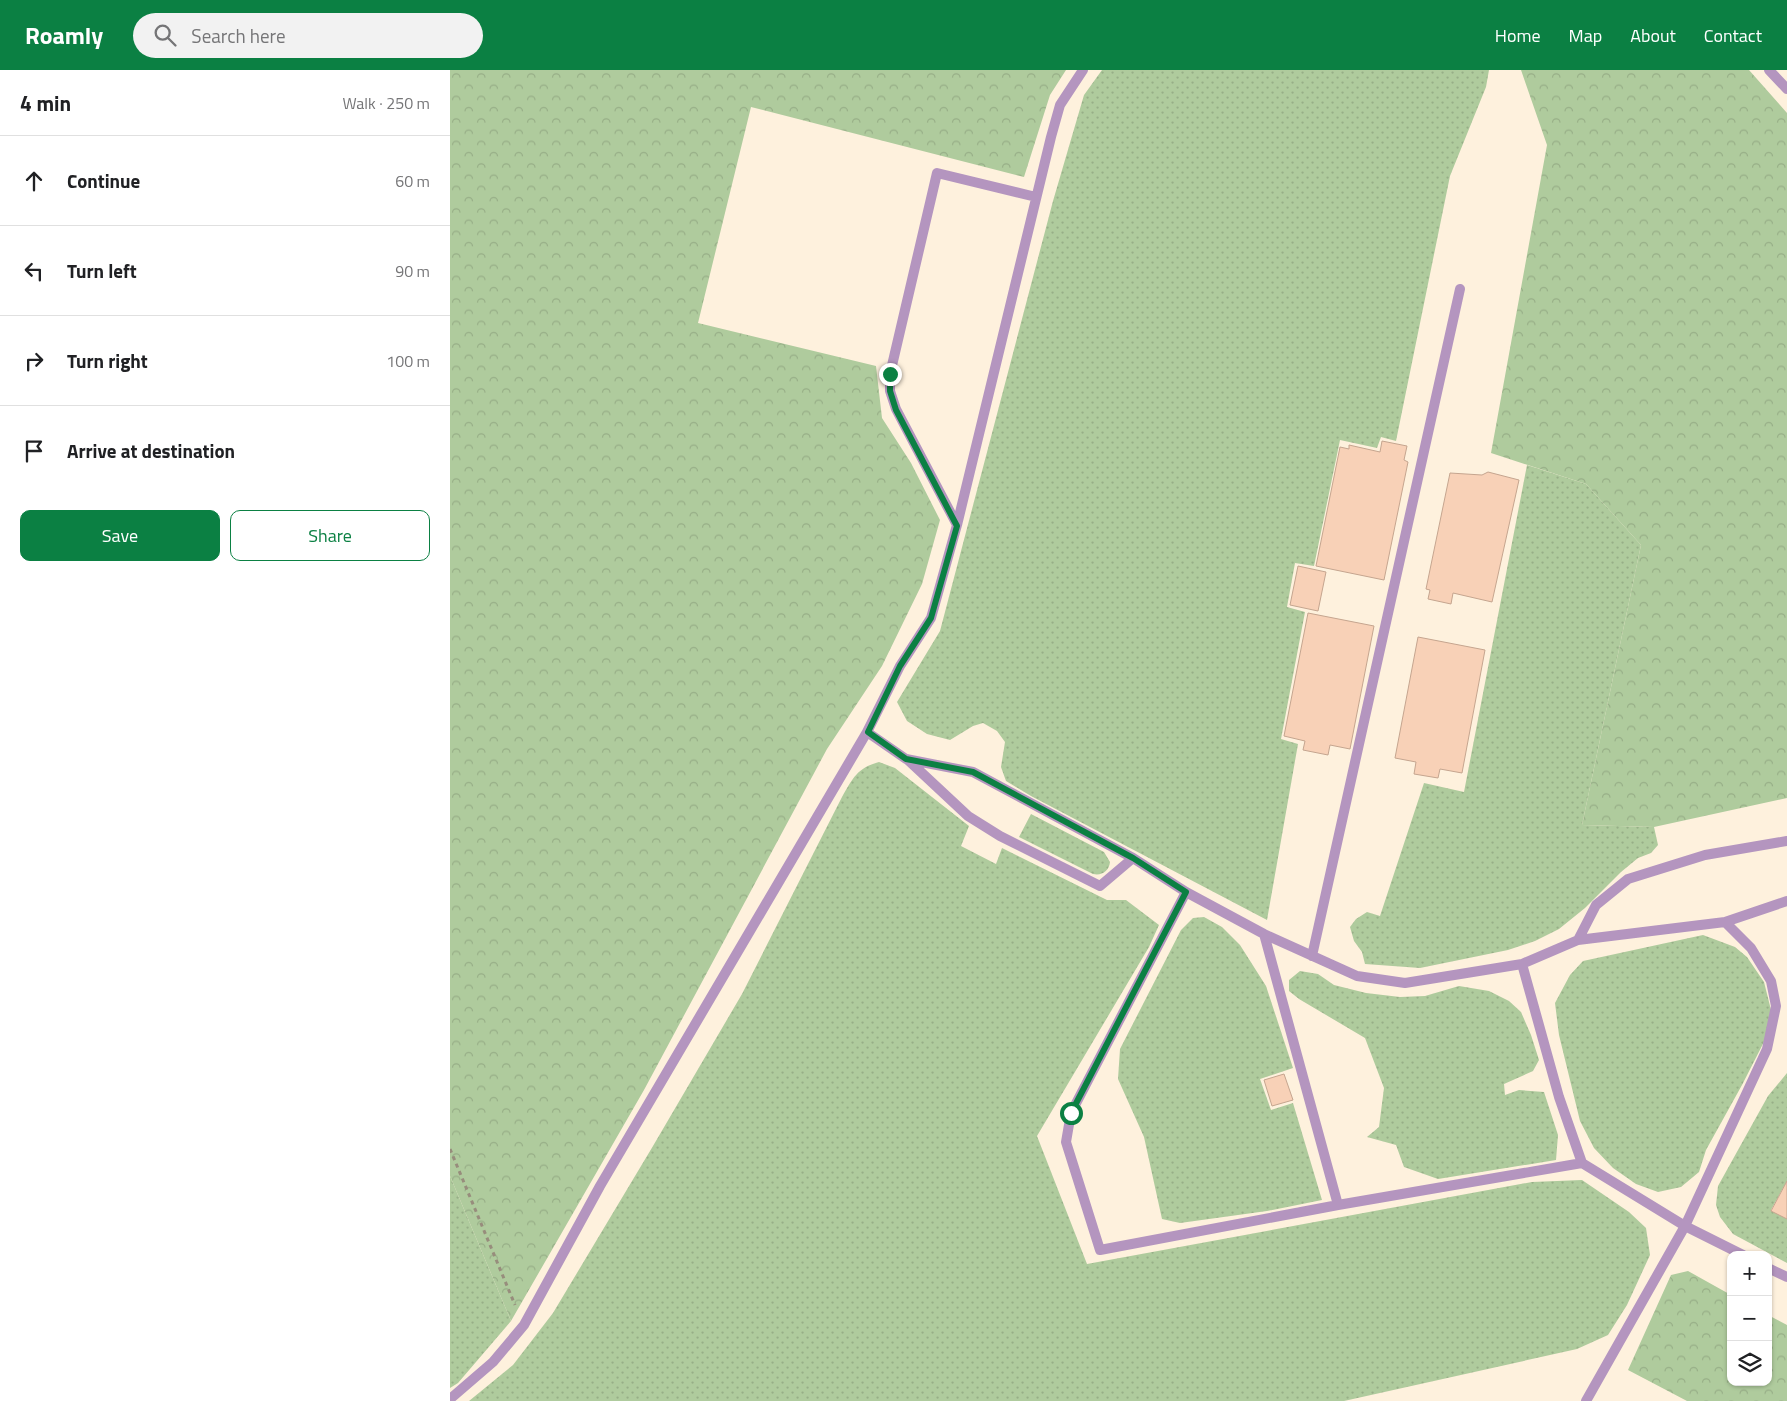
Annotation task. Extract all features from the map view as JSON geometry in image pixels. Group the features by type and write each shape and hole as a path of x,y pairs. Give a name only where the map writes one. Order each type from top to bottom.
{"lane":[{"path":"450,1399 493,1362 524,1325 605,1178 868,732 900,666 931,618 957,526 1060,105 1083,70"},
{"path":"1769,70 1787,89"},
{"path":"957,526 896,410 890,391 890,374 937,174 1036,197"},
{"path":"1312,956 1460,289"},
{"path":"868,732 906,759 968,816 1000,836 1100,886 1133,858"},
{"path":"906,759 973,772 1133,858 1186,892 1264,934 1357,976 1405,984 1522,964 1578,940 1725,922 1787,901"},
{"path":"1578,940 1596,905 1628,879 1705,855 1787,841"},
{"path":"1186,892 1071,1113 1066,1142 1100,1250 1338,1204 1582,1162"},
{"path":"1586,1401 1685,1226 1767,1049 1776,1006 1772,981 1751,948 1725,922"},
{"path":"1264,934 1338,1204"},
{"path":"1522,964 1559,1097 1582,1162 1685,1226 1735,1251"},
{"path":"1772,1270 1787,1277"}],"path":[{"path":"450,1149 524,1325"}],"green space":[{"path":"450,70 1066,70 1050,95 1024,177 751,107 698,323 876,366 882,418 911,463 940,520 922,584 882,666 827,749 644,1090 511,1321 450,1176"},
{"path":"1102,70 1489,70 1486,87 1450,176 1396,441 1381,437 1377,448 1340,440 1314,566 1295,563 1287,607 1305,612 1281,739 1298,744 1267,920 1006,781 1001,767 1005,742 997,731 983,723 973,726 950,740 927,734 907,721 897,702 940,631 1053,201 1084,95"},
{"path":"1521,70 1749,70 1787,113 1787,798 1654,827 1582,825 1641,545 1586,484 1491,453 1547,145"},
{"path":"1527,465 1586,484 1641,545 1582,825 1654,827 1658,845 1651,853 1638,858 1621,872 1585,908 1559,929 1535,941 1508,950 1420,968 1365,964 1362,952 1354,941 1350,927 1356,919 1367,912 1380,916 1424,783 1464,792"},
{"path":"879,762 895,768 969,826 961,846 996,864 1002,848 1107,900 1126,900 1159,925 1149,947 1037,1136 1087,1264 1532,1182 1582,1180 1629,1212 1646,1228 1650,1255 1627,1305 1608,1335 1577,1349 1344,1401 469,1401 513,1365 553,1313 742,994 849,784 865,767"},
{"path":"1031,814 1104,852 1110,862 1107,870 1099,874 1093,874 1019,837"},
{"path":"1204,917 1222,927 1240,945 1266,986 1293,1068 1260,1079 1271,1110 1293,1103 1322,1200 1267,1211 1180,1223 1162,1219 1144,1137 1118,1079 1120,1049 1181,930 1193,918"},
{"path":"1703,935 1735,947 1747,957 1764,982 1771,1010 1767,1036 1706,1150 1699,1172 1681,1187 1658,1192 1636,1184 1613,1168 1594,1148 1580,1121 1559,1035 1555,1003 1570,975 1583,961"},
{"path":"1300,971 1318,974 1334,985 1366,993 1400,997 1425,996 1459,986 1489,991 1509,1001 1521,1012 1539,1060 1533,1071 1504,1084 1505,1095 1519,1090 1544,1092 1558,1135 1556,1160 1438,1179 1404,1167 1396,1145 1367,1137 1379,1127 1384,1088 1365,1038 1299,999 1289,991 1289,980"},
{"path":"1787,1073 1787,1181 1771,1210 1787,1219 1787,1263 1772,1255 1772,1251 1765,1251 1733,1234 1720,1217 1716,1205 1718,1186 1768,1096"},
{"path":"450,1176 511,1321 458,1383 450,1388"},
{"path":"1688,1271 1727,1293 1727,1386 1772,1386 1772,1317 1787,1325 1787,1401 1687,1401 1628,1370 1671,1275"}],"building":[{"path":"1382,441 1407,446 1404,460 1408,462 1384,580 1316,566 1340,447 1349,449 1349,445 1380,452"},
{"path":"1488,472 1519,480 1492,602 1453,593 1451,604 1428,599 1430,590 1426,589 1450,473 1482,475"},
{"path":"1298,566 1326,572 1318,611 1290,605"},
{"path":"1308,613 1374,626 1350,749 1330,745 1328,755 1303,750 1305,741 1284,736"},
{"path":"1418,637 1485,650 1462,773 1440,769 1438,778 1414,774 1416,762 1395,758"},
{"path":"1284,1074 1293,1100 1272,1106 1264,1080"},
{"path":"1787,1181 1787,1219 1771,1211"}],"route":[{"path":"890,374 890,391 896,410 957,526 931,618 900,666 868,732 906,759 973,772 1133,858 1186,892 1071,1113"}]}
